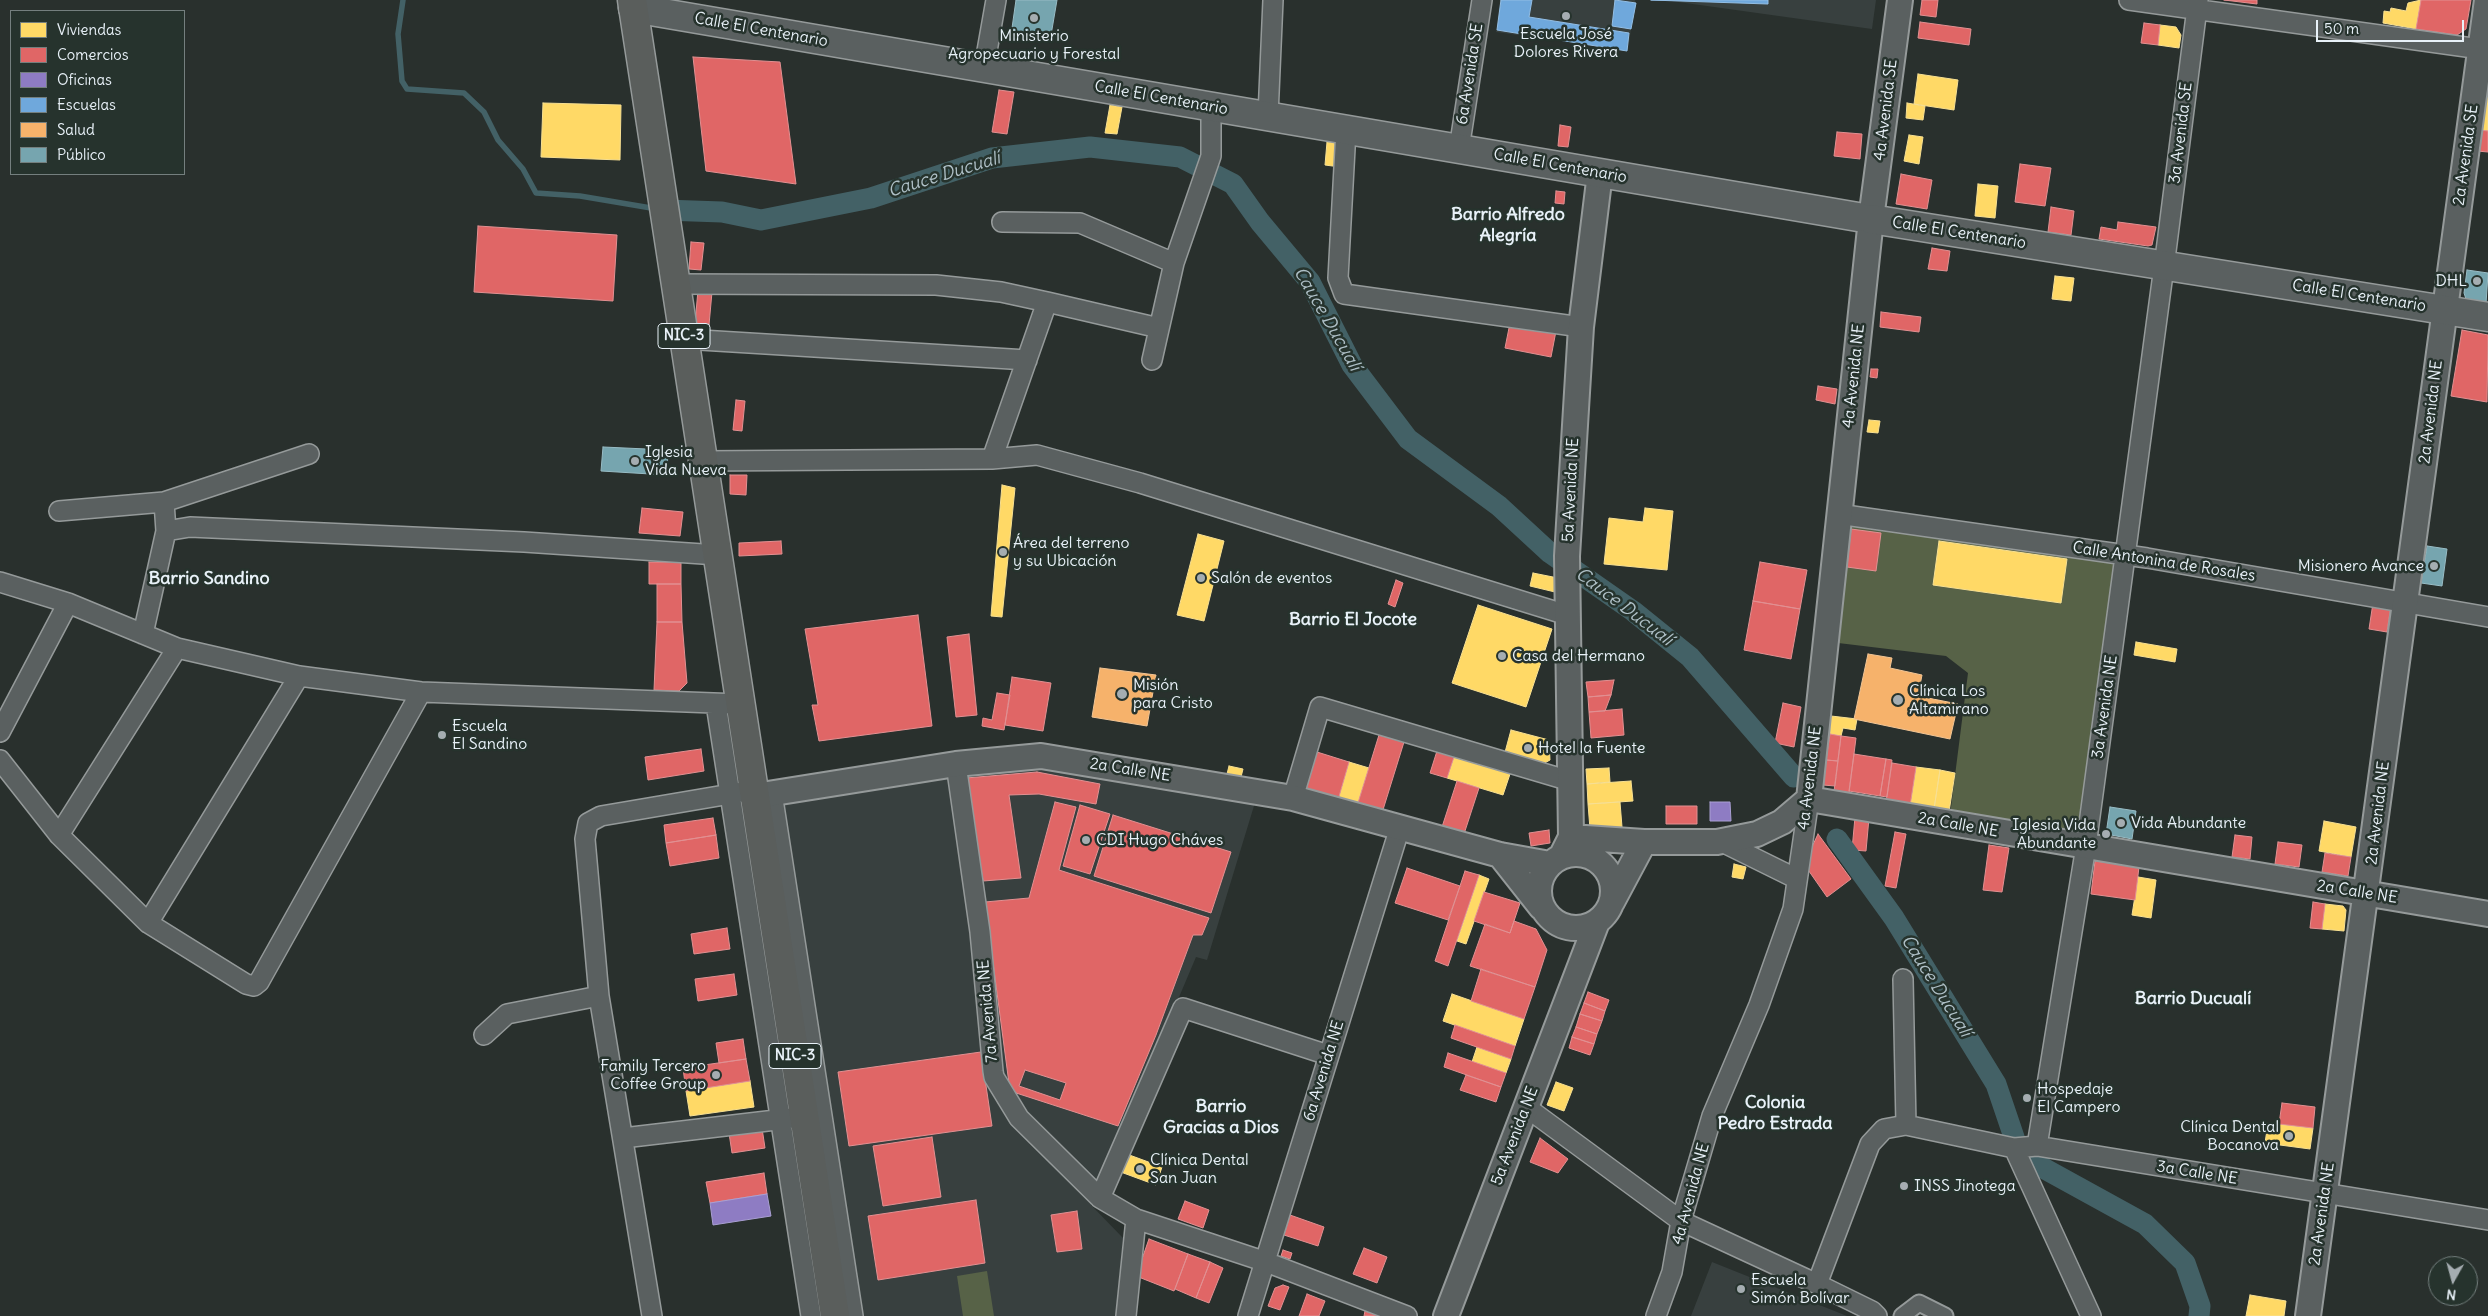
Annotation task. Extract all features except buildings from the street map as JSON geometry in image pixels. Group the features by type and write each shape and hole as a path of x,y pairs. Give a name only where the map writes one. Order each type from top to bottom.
{"main road":[{"name":"Calle El Centenario","path":"632,4 984,68 1865,218 2488,317"},
{"name":"NIC-3","path":"632,4 718,556 728,704 753,793 792,1118 835,1316"}],"street":[{"path":"984,68 996,0"},
{"path":"1268,116 1273,0"},
{"name":"6a Avenida SE","path":"1459,149 1482,0"},
{"name":"4a Avenida SE","path":"1865,218 1900,0"},
{"path":"2129,0 2197,5 2484,50"},
{"name":"2a Avenida SE","path":"2444,310 2484,50 2487,0"},
{"name":"3a Avenida SE","path":"2164,266 2197,5"},
{"path":"1152,360 1174,263 1211,156 1211,106"},
{"path":"1346,130 1338,278 1344,294 1581,327"},
{"name":"5a Avenida NE","path":"1572,854 1567,567 1581,327 1600,173"},
{"name":"4a Avenida NE","path":"1656,1316 1672,1272 1681,1221 1712,1116 1760,1005 1793,909 1809,799 1838,514 1865,218"},
{"path":"1002,222 1080,223 1174,263"},
{"name":"3a Avenida NE","path":"2037,1146 2086,846 2164,266"},
{"path":"676,284 936,285 1001,292 1159,328"},
{"path":"992,458 1047,302"},
{"name":"2a Avenida NE","path":"2308,1316 2367,894 2444,310"},
{"path":"684,338 1026,360"},
{"path":"59,510 164,502 309,454"},
{"path":"703,461 992,458 1037,455 1130,480 1567,615"},
{"path":"143,634 166,531 164,502"},
{"name":"Calle Antonina de Rosales","path":"1838,514 2126,555 2488,617"},
{"path":"166,531 200,527 524,542 718,556"},
{"path":"0,582 68,603 177,648 299,676 421,692 728,704"},
{"path":"0,732 68,603"},
{"path":"59,835 177,648"},
{"path":"148,923 299,676"},
{"path":"0,760 59,835 148,923 246,984 254,986 259,982 421,692"},
{"path":"1293,798 1320,707 1570,780"},
{"name":"2a Calle NE","path":"753,793 956,764 1041,756 1293,798 1500,855 1572,854 1644,842"},
{"name":"7a Avenida NE","path":"956,764 980,932 994,1077 1019,1118 1100,1198 1136,1219 1266,1262 1407,1316"},
{"path":"652,1316 599,996 585,839 588,823 601,816 753,793 853,1316"},
{"path":"1543,910 1538,898 1538,886 1542,874 1572,854 1644,842 1720,841 1757,834 1774,826 1809,799"},
{"name":"2a Calle NE","path":"1809,799 2488,914"},
{"name":"6a Avenida NE","path":"1248,1316 1400,827"},
{"path":"1720,841 1797,879"},
{"path":"1561,926 1586,927 1597,922 1606,913 1644,842"},
{"path":"1572,854 1605,867 1611,878 1612,902"},
{"path":"1500,855 1543,910 1561,926 1583,957"},
{"name":"5a Avenida NE","path":"1446,1316 1597,922"},
{"path":"1817,1284 1870,1144 1884,1129 1906,1125 1903,979"},
{"path":"484,1035 507,1014 599,996"},
{"path":"1100,1198 1183,1008 1328,1055"},
{"path":"1526,1107 1681,1221 1817,1284 1872,1311 1877,1316"},
{"path":"623,1138 792,1118 811,1316"},
{"name":"3a Calle NE","path":"1906,1125 2014,1148 2037,1146 2488,1220"},
{"path":"2014,1148 2090,1316"},
{"path":"1126,1316 1136,1219"},
{"path":"1902,1316 1919,1303 1945,1316"}],"shaded area":[{"name":"Escuela José Dolores Rivera","path":"1500,0 1635,0 1628,50 1496,32"},
{"path":"1664,0 1876,0 1872,29"},
{"path":"1041,759 1257,796 1207,960 1196,957 1091,1205 1123,1238 1116,1316 861,1316 779,794"},
{"name":"Escuela Simón Bolívar","path":"1712,1262 1847,1316 1691,1316"}],"green space":[{"path":"1845,525 2117,563 2077,833 1950,815 1968,673 1946,656 1830,642"},
{"path":"987,1271 994,1316 963,1316 957,1276"}],"waterway":[{"path":"403,0 398,34 402,81 407,89 464,93 484,112 498,140 523,169 536,193 580,196 657,209"},
{"name":"Cauce Ducualí","path":"664,210 722,212 761,220 871,198 992,158 1090,147 1180,157 1233,184 1260,222 1310,282 1352,365 1408,439 1499,506 1550,553 1633,611 1690,657 1794,777"},
{"name":"Cauce Ducualí","path":"1837,839 1894,918 1996,1084 2016,1143"},
{"name":"Cauce Ducualí","path":"2025,1154 2045,1169 2145,1224 2185,1263 2200,1306 2199,1316"}],"place":[{"name":"Escuela José Dolores Rivera","path":"1566,16"},
{"name":"Ministerio Agropecuario y Forestal","path":"1034,18"},
{"name":"DHL","path":"2477,281"},
{"name":"Iglesia Vida Nueva","path":"635,461"},
{"name":"Área del terreno y su Ubicación","path":"1003,552"},
{"name":"Misionero Avance","path":"2434,566"},
{"name":"Salón de eventos","path":"1201,578"},
{"name":"Casa del Hermano","path":"1502,656"},
{"name":"Misión para Cristo","path":"1122,694"},
{"name":"Clínica Los Altamirano","path":"1898,700"},
{"name":"Escuela El Sandino","path":"442,735"},
{"name":"Hotel la Fuente","path":"1528,748"},
{"name":"Vida Abundante","path":"2121,823"},
{"name":"Iglesia Vida Abundante","path":"2106,834"},
{"name":"CDI Hugo Cháves","path":"1086,840"},
{"name":"Family Tercero Coffee Group","path":"716,1075"},
{"name":"Hospedaje El Campero","path":"2027,1098"},
{"name":"Clínica Dental Bocanova","path":"2289,1136"},
{"name":"Clínica Dental San Juan","path":"1140,1169"},
{"name":"INSS Jinotega","path":"1904,1186"},
{"name":"Escuela Simón Bolívar","path":"1741,1289"}],"district":[{"name":"Barrio Alfredo Alegría","path":"1508,225"},
{"name":"Barrio Sandino","path":"209,579"},
{"name":"Barrio El Jocote","path":"1353,620"},
{"name":"Barrio Ducualí","path":"2193,999"},
{"name":"Colonia Pedro Estrada","path":"1775,1113"},
{"name":"Barrio Gracias a Dios","path":"1221,1117"}]}
